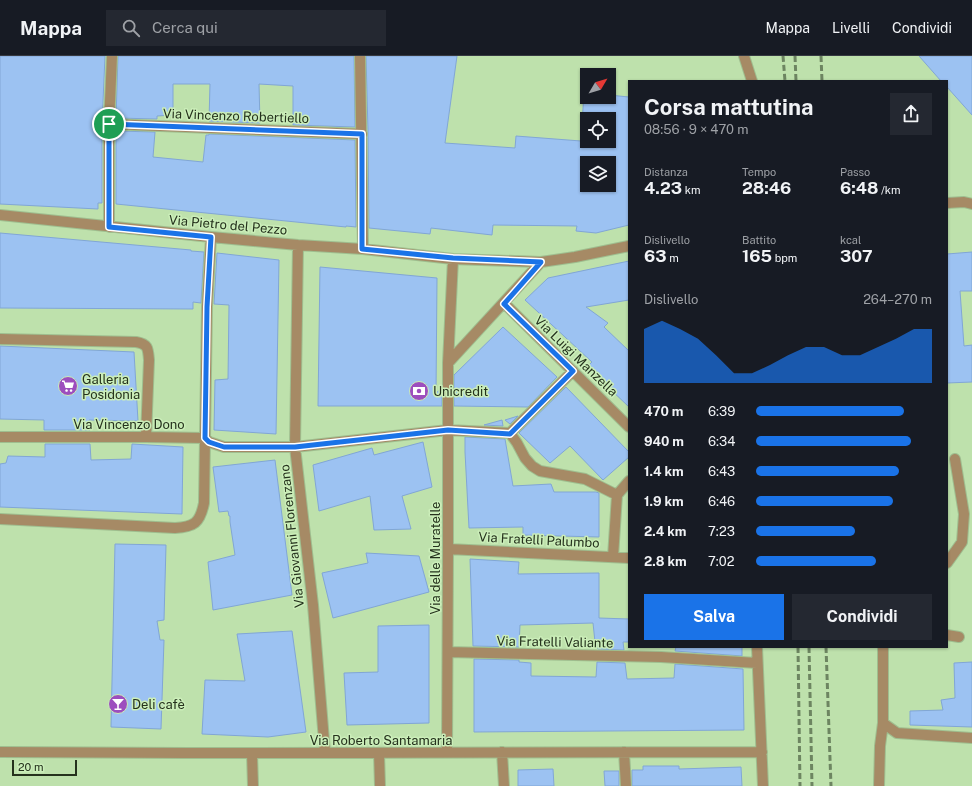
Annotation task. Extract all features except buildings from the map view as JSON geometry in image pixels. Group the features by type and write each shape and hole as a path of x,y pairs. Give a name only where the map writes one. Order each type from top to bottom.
{"street":[{"path":"109,227 109,124 112,56"},
{"path":"360,56 362,249"},
{"path":"744,56 752,80"},
{"name":"Via Vincenzo Robertiello","path":"109,124 362,134"},
{"path":"948,203 964,202 972,204"},
{"name":"Via Pietro del Pezzo","path":"0,215 298,245 362,249 453,258 541,262"},
{"path":"0,519 175,528 189,526 196,522 202,514 204,503 207,307 211,237"},
{"name":"Via Giovanni Florenzano","path":"298,245 295,447 313,605 325,753"},
{"path":"448,364 541,262 628,246"},
{"name":"Via delle Muratelle","path":"447,752 448,364 453,258"},
{"name":"Via Luigi Manzella","path":"504,304 628,426"},
{"path":"0,339 144,343 147,347 149,360 146,437"},
{"path":"573,371 510,434 525,458 532,466 540,471 584,479 617,495"},
{"name":"Via Vincenzo Dono","path":"0,437 205,438 209,442 224,447 295,447 448,430 510,434"},
{"path":"948,562 962,542 964,514 955,459"},
{"path":"613,557 617,495 628,483"},
{"name":"Via Fratelli Palumbo","path":"448,549 628,558"},
{"path":"948,636 959,638"},
{"path":"757,648 763,786"},
{"path":"879,786 880,746 883,723 883,648"},
{"name":"Via Fratelli Valiante","path":"448,652 661,652 757,663"},
{"path":"883,723 897,733 972,738"},
{"name":"Via Roberto Santamaria","path":"0,752 762,752"},
{"path":"502,752 504,786"},
{"path":"624,752 626,786"},
{"path":"252,753 253,786"},
{"path":"379,753 380,786"}],"railway":[{"path":"783,56 785,80"},
{"path":"795,56 796,80"},
{"path":"821,56 822,80"},
{"path":"798,648 800,786"},
{"path":"809,648 812,786"},
{"path":"826,648 831,786"}],"place":[{"name":"Galleria Posidonia","path":"68,386"},
{"name":"Unicredit","path":"419,391"},
{"name":"Deli cafè","path":"118,704"}],"route":[{"path":"109,124 362,134 362,249 453,258 541,262 504,304 573,371 510,434 448,430 295,447 224,447 209,442 205,438 207,307 211,237 109,227 109,124"}]}
